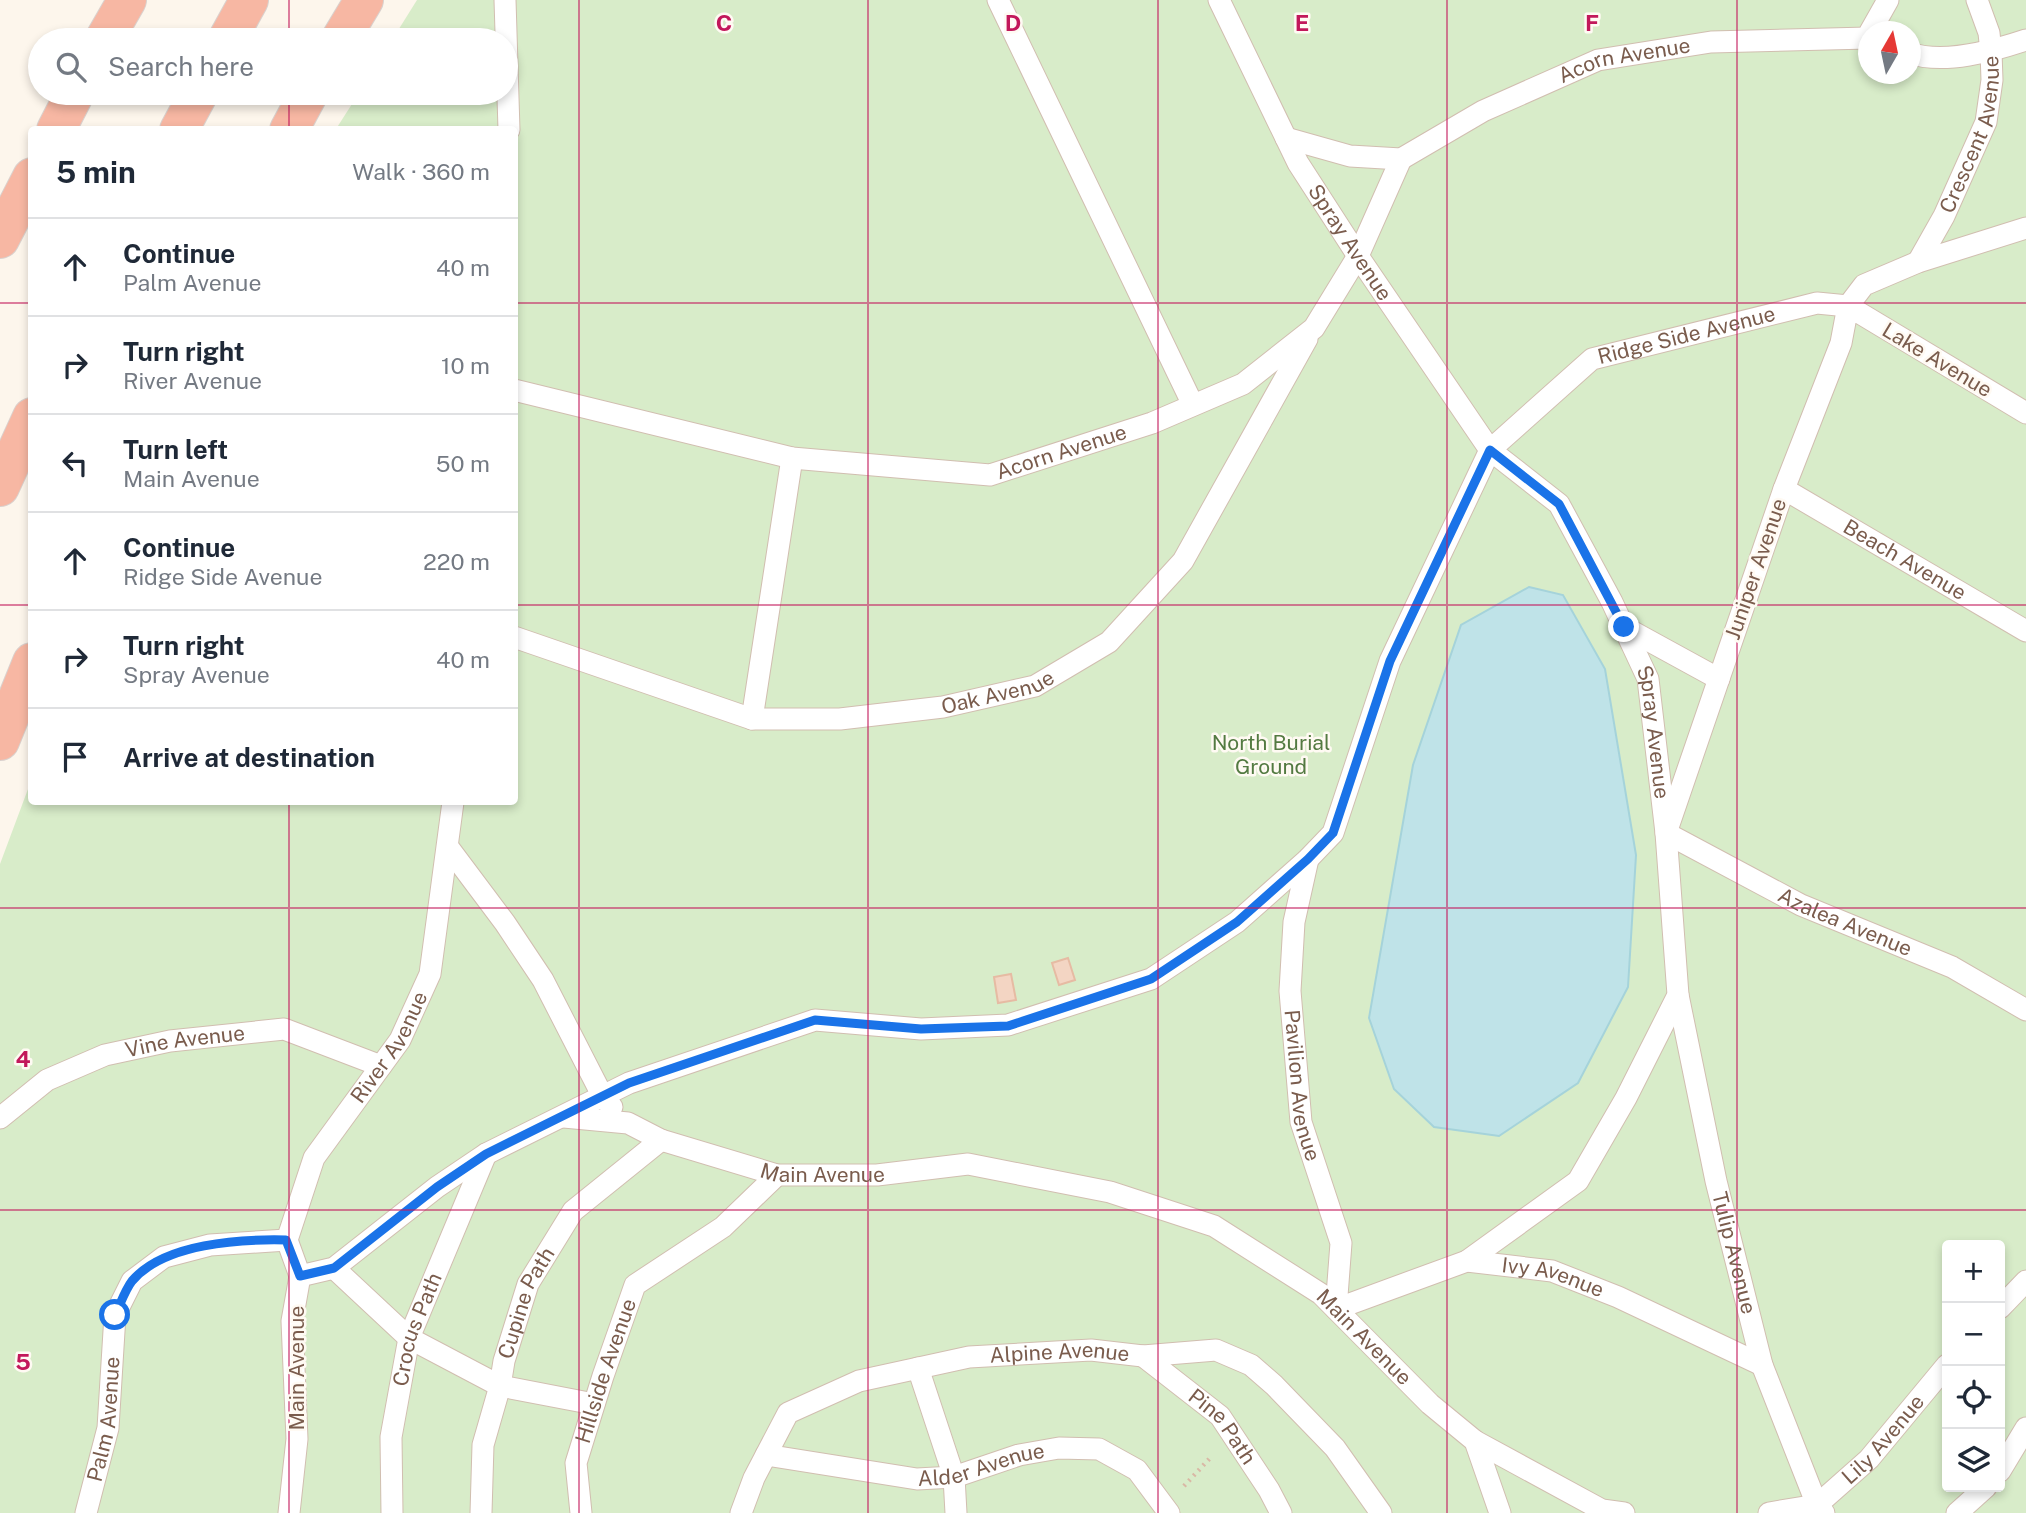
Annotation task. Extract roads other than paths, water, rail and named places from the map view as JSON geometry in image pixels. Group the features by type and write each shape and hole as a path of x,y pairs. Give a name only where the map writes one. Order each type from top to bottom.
{"highway":[{"path":"111,28 127,0"},
{"path":"234,28 249,0"},
{"path":"347,28 364,0"},
{"path":"58,126 69,105"},
{"path":"181,126 193,105"},
{"path":"291,126 303,105"},
{"path":"0,239 28,185"},
{"path":"0,487 28,426"},
{"path":"0,741 28,673"}],"lane":[{"path":"505,0 506,28"},
{"path":"998,0 1193,405"},
{"name":"Spray Avenue","path":"1219,0 1298,163 1490,450 1559,504 1624,627 1648,679 1665,833 1678,995"},
{"path":"1876,21 1888,0"},
{"name":"Crescent Avenue","path":"1918,262 1944,216 1986,122 1992,80 1991,52 1989,33 1977,0"},
{"name":"Acorn Avenue","path":"518,391 792,458 990,475 1152,423 1243,384 1314,328 1358,256 1401,159 1483,111 1598,60 1711,42 1858,35"},
{"path":"1921,57 1991,52 2026,40"},
{"path":"508,105 509,126"},
{"path":"1286,138 1350,156 1401,159"},
{"path":"1848,306 1864,285 1918,262 2026,228"},
{"name":"Ridge Side Avenue","path":"561,1116 629,1083 815,1020 921,1029 1008,1026 1151,979 1237,922 1333,833 1390,661 1490,450 1592,359 1817,303 1848,306"},
{"name":"Lake Avenue","path":"1848,306 2026,413"},
{"name":"Juniper Avenue","path":"1665,833 1784,489 1841,343 1848,306"},
{"name":"Oak Avenue","path":"518,637 752,719 840,719 943,707 1035,686 1109,642 1183,561 1314,328"},
{"path":"752,719 792,458"},
{"name":"Beach Avenue","path":"1784,489 2026,631"},
{"path":"1624,627 1719,679"},
{"name":"River Avenue","path":"286,1240 314,1157 400,1040 430,974 453,805"},
{"name":"Azalea Avenue","path":"1665,833 1801,905 1952,967 2026,1010"},
{"path":"448,847 505,923 543,980 603,1097 628,1123"},
{"name":"Pavilion Avenue","path":"1308,859 1294,922 1290,991 1301,1122 1341,1243 1336,1309"},
{"path":"1467,1261 1578,1181 1626,1098 1678,995"},
{"name":"Tulip Avenue","path":"1678,995 1716,1181 1762,1365 1821,1509"},
{"name":"Vine Avenue","path":"0,1118 47,1080 58,1075 105,1055 181,1040 284,1028 381,1066"},
{"name":"Main Avenue","path":"289,1513 297,1439 292,1321 300,1276 334,1268 437,1187 486,1154 561,1116 628,1123 661,1140 778,1175 877,1175 968,1164 1110,1192 1214,1226 1321,1294 1430,1404 1475,1441"},
{"name":"Cupine Path","path":"481,1513 483,1445 500,1386 504,1361 528,1284 573,1211 661,1140"},
{"name":"Crocus Path","path":"392,1513 391,1437 409,1338 486,1154"},
{"name":"Hillside Avenue","path":"581,1513 576,1463 635,1285 723,1227 778,1175"},
{"path":"286,1240 300,1276"},
{"name":"Palm Avenue","path":"86,1513 108,1428 115,1315 132,1281 164,1257 210,1245 286,1240"},
{"name":"Ivy Avenue","path":"1336,1309 1467,1261 1552,1271 1618,1297 1762,1365"},
{"path":"334,1268 409,1338 500,1386 594,1404"},
{"path":"2005,1303 2026,1281"},
{"name":"Alpine Avenue","path":"741,1513 754,1478 788,1413 859,1381 969,1357 1091,1350 1143,1356 1216,1350 1251,1365 1274,1385 1335,1448 1381,1513"},
{"name":"Pine Path","path":"1143,1356 1220,1416 1281,1513"},
{"name":"Lily Avenue","path":"1821,1509 1869,1459 1946,1366"},
{"path":"918,1368 954,1477 956,1513"},
{"path":"2005,1463 2026,1428"},
{"path":"1475,1441 1500,1513"},
{"path":"1475,1441 1602,1510 1624,1513"},
{"name":"Alder Avenue","path":"766,1455 917,1479 954,1477 1019,1455 1059,1448 1099,1449 1137,1470 1169,1513"},
{"path":"1957,1513 1980,1492"},
{"path":"1769,1513 1821,1509"}],"water":[{"path":"1529,587 1563,595 1605,669 1636,855 1628,987 1578,1083 1499,1136 1434,1127 1394,1089 1369,1018 1413,765 1461,625"}],"park label":[{"name":"North Burial Ground","path":"1271,755"}]}
